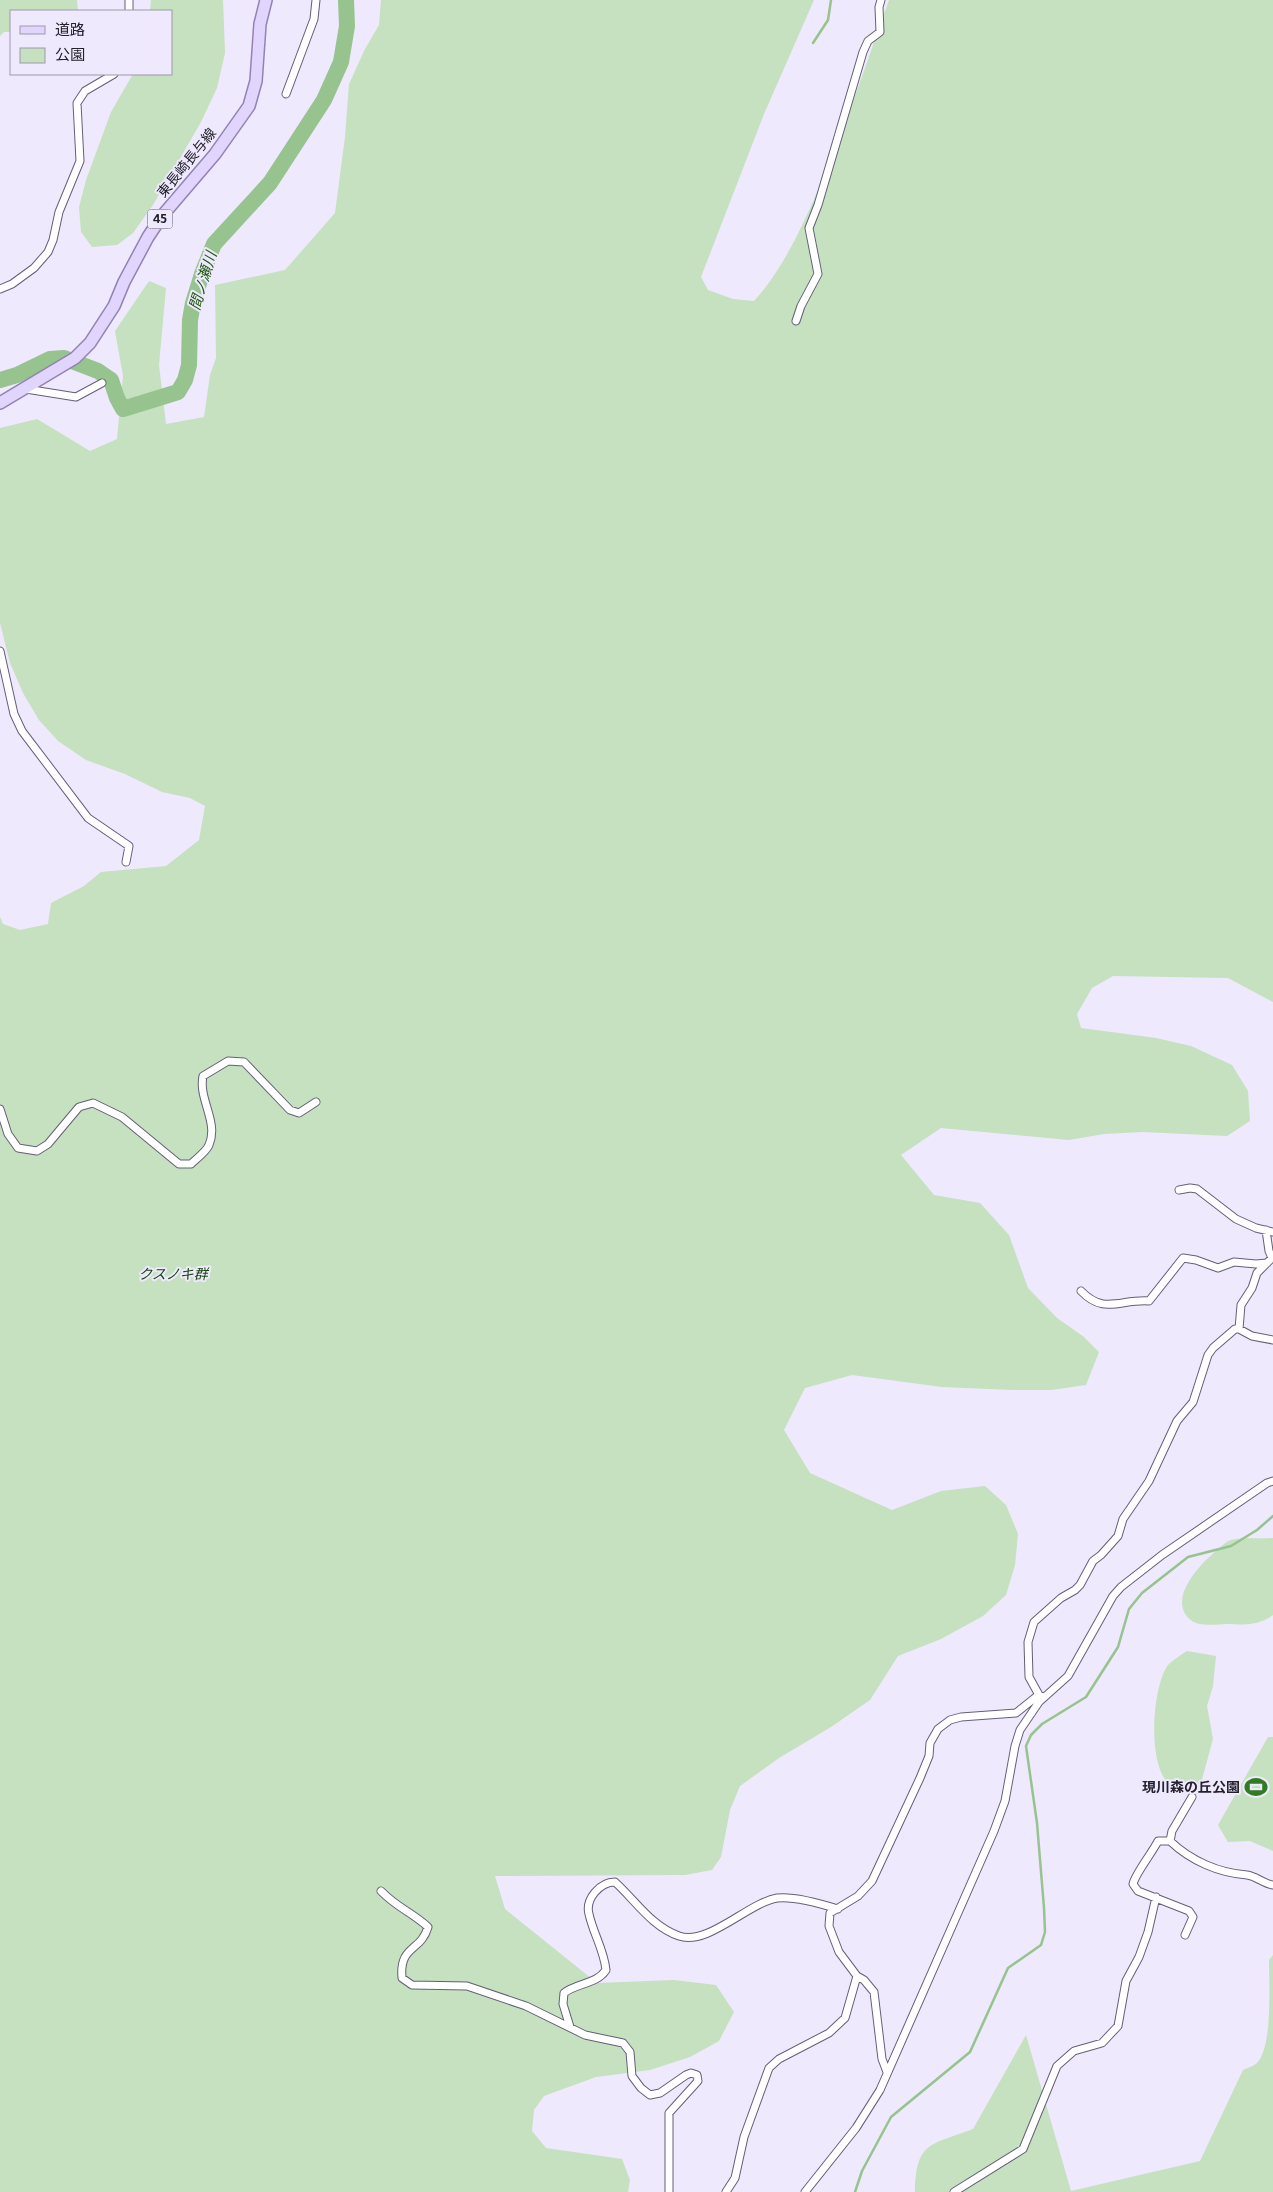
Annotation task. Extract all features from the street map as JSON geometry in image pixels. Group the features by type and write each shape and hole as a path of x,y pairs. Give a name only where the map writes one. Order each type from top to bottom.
{"main road":[{"name":"東長崎長与線","path":"0,403 26,389 74,358 90,343 114,306 148,237 162,216 215,154 249,106 256,81 260,24 266,0"}],"street":[{"path":"286,94 314,19 316,0"},
{"path":"796,322 801,306 818,274 809,228 818,205 863,52 868,41 880,32 879,6 881,0"},
{"path":"0,288 12,284 34,268 48,252 53,240 58,212 80,161 78,103 85,91 112,75"},
{"path":"26,389 76,397 102,383"},
{"path":"0,651 14,714 22,731 88,818 129,846 126,862"},
{"path":"0,1109 8,1134 18,1148 37,1151 48,1144 80,1107 94,1103 122,1117 179,1164 190,1164 209,1146 213,1131 201,1085 203,1076 228,1061 244,1062 290,1110 299,1113 316,1102"},
{"path":"1179,1190 1197,1189 1236,1219 1270,1231 1269,1251 1271,1259"},
{"path":"1081,1291 1090,1300 1099,1305 1149,1301 1183,1258 1196,1260 1218,1268 1234,1262 1256,1264 1271,1259"},
{"path":"1239,1328 1241,1305 1250,1292 1257,1273 1271,1259"},
{"path":"1239,1328 1252,1336 1273,1340"},
{"path":"1042,1700 1029,1677 1028,1642 1034,1622 1061,1598 1080,1585 1093,1560 1101,1555 1118,1536 1123,1519 1149,1481 1177,1421 1193,1402 1208,1355 1213,1348 1235,1329 1239,1328"},
{"path":"805,2192 866,2114 902,2044 1006,1801 1013,1755 1020,1730 1042,1700 1068,1676 1113,1596 1121,1587 1208,1523 1267,1483 1273,1481"},
{"path":"887,2072 882,2059 874,1992 864,1980 857,1976 839,1952 829,1926 830,1913 858,1896 872,1881 920,1778 929,1756 930,1743 938,1729 950,1720 961,1717 1016,1713 1036,1697 1042,1700"},
{"path":"1170,1841 1172,1831 1192,1797"},
{"path":"1185,1935 1193,1917 1189,1910 1138,1891 1133,1884 1134,1877 1145,1864 1158,1841 1170,1841 1180,1851 1208,1866 1227,1872 1248,1875 1273,1884"},
{"path":"570,2027 563,2004 564,1993 573,1986 601,1978 606,1970 601,1946 588,1912 591,1899 599,1887 608,1882 615,1882 640,1909 680,1937 694,1938 761,1904 777,1898 789,1898 838,1909"},
{"path":"381,1891 392,1903 420,1920 428,1928 426,1934 404,1957 400,1964 402,1978 412,1985 467,1986 526,2006 585,2035 623,2043 630,2052 632,2076 641,2088 650,2095 660,2093 686,2075 691,2073 697,2075 698,2081 669,2113 669,2192"},
{"path":"954,2192 1023,2149 1057,2066 1074,2051 1102,2043 1118,2026 1126,1981 1139,1957 1148,1932 1156,1897"},
{"path":"726,2192 734,2178 744,2137 769,2068 779,2059 829,2033 845,2018 857,1976"}],"green space":[{"path":"0,0 77,0 78,10 10,10 10,32 4,32 0,36"},
{"path":"151,0 223,0 225,53 217,88 201,122 153,205 133,233 117,245 92,247 81,232 79,207 86,180 111,112 132,75 172,75 172,10 150,10"},
{"name":"クスノキ群","path":"381,0 814,0 764,114 701,277 708,290 733,299 754,301 783,262 812,205 846,120 889,0 1273,0 1273,1002 1228,978 1113,976 1092,988 1077,1014 1081,1028 1156,1038 1191,1046 1232,1065 1248,1091 1250,1121 1227,1136 1143,1132 1104,1134 1069,1140 941,1128 901,1155 934,1195 980,1203 1009,1235 1028,1288 1057,1318 1084,1337 1099,1352 1086,1385 1051,1390 942,1387 852,1375 805,1388 784,1430 810,1473 892,1510 941,1491 985,1486 1006,1505 1018,1534 1015,1565 1006,1595 983,1616 941,1639 898,1656 870,1700 831,1727 779,1758 740,1786 730,1810 721,1857 712,1870 685,1875 495,1876 505,1909 597,1983 674,1980 716,1985 734,2012 719,2041 690,2057 650,2070 596,2077 544,2096 534,2110 532,2131 546,2148 622,2159 630,2180 628,2192 0,2192 0,917 3,924 20,930 48,924 51,903 84,886 101,872 166,866 199,840 205,806 190,798 162,792 125,774 86,760 58,741 39,720 23,693 10,663 0,623 0,428 37,419 90,451 117,439 123,376 115,331 149,281 166,288 159,365 166,424 204,417 210,375 216,358 215,285 285,270 335,213 345,137 349,84 365,49 379,25"},
{"path":"1273,1538 1273,1615 1263,1621 1247,1624 1205,1625 1192,1621 1185,1613 1182,1603 1184,1593 1194,1574 1209,1557 1229,1541"},
{"path":"1187,1651 1216,1656 1213,1686 1207,1706 1213,1739 1198,1794 1172,1786 1164,1777 1158,1764 1155,1747 1155,1709 1163,1676 1168,1665"},
{"name":"現川森の丘公園","path":"1268,1737 1273,1737 1273,1851 1250,1841 1228,1842 1218,1825"},
{"path":"1273,1955 1273,2192 915,2192 916,2175 923,2154 929,2147 946,2138 973,2129 1026,2035 1071,2191 1200,2161 1243,2070 1256,2064 1262,2055 1268,2029 1269,1960"}],"waterway":[{"name":"間ノ瀬川","path":"0,380 17,375 50,359 64,358 98,371 111,380 123,409 178,392 185,380 189,365 190,320 193,303 214,244 270,183 324,100 341,62 347,26 346,0"},
{"path":"813,43 828,20 831,0"},
{"path":"855,2192 862,2171 891,2117 970,2052 1008,1968 1041,1945 1045,1932 1044,1908 1037,1823 1026,1746 1031,1735 1042,1724 1086,1697 1118,1647 1129,1609 1142,1593 1188,1557 1231,1546 1257,1530 1273,1516"}],"place":[{"name":"現川森の丘公園","path":"1256,1787"}]}
